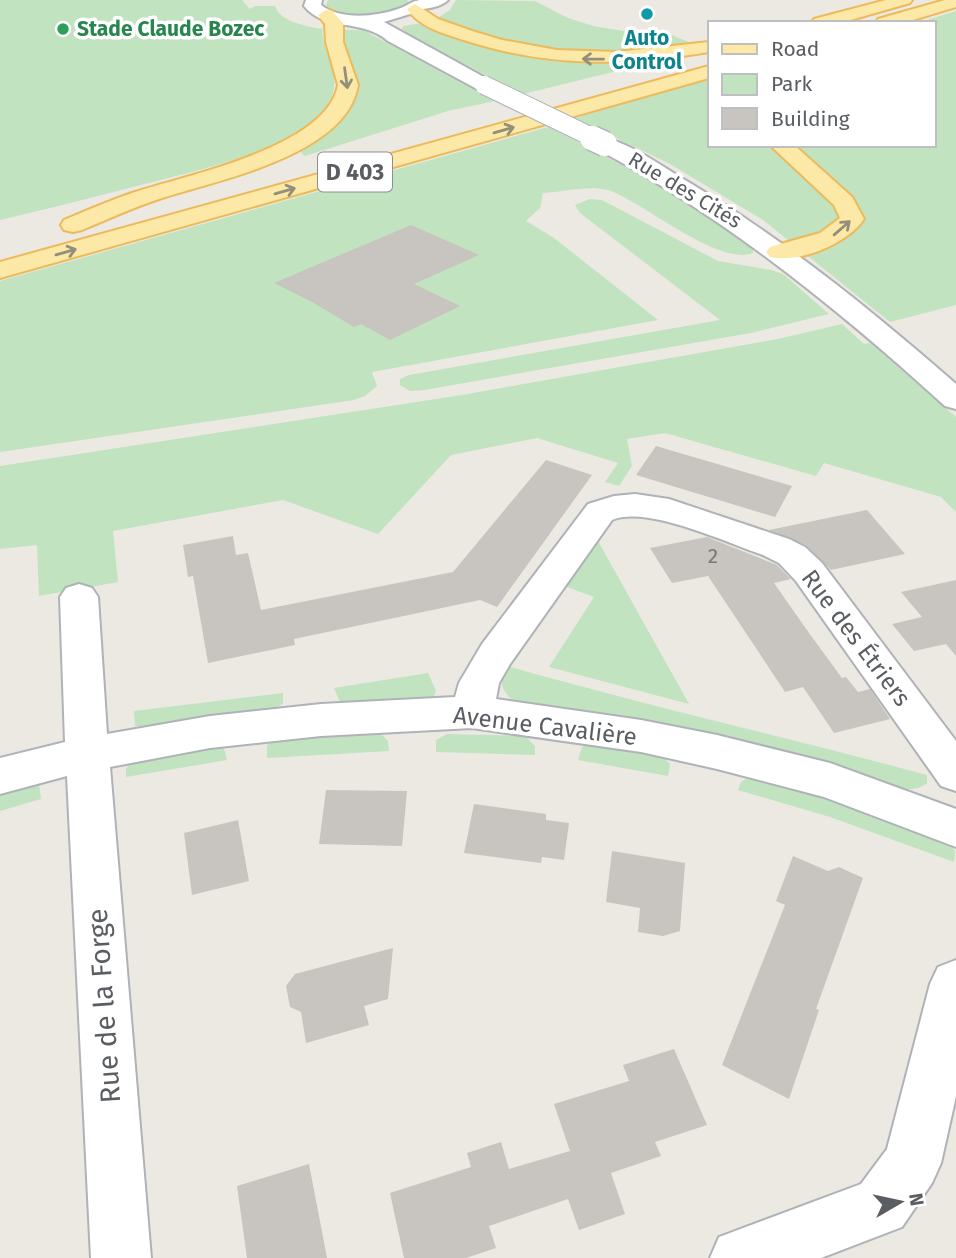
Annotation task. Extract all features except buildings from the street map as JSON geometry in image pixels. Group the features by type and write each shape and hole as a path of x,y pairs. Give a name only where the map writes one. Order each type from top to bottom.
{"main road":[{"path":"827,21 904,0"},
{"path":"891,21 956,2"},
{"path":"418,5 421,17 431,22 506,49 544,56 626,59 708,47"},
{"path":"73,225 133,200 268,156 326,122 342,102 348,81 334,42 334,23 320,8"},
{"name":"D 403","path":"404,135 708,53"},
{"name":"D 403","path":"0,270 708,72"},
{"path":"779,252 834,236 852,219 844,202 783,147"},
{"name":"D 403","path":"49,231 299,164"}],"street":[{"path":"390,22 418,5 440,0"},
{"name":"Rue des Cités","path":"320,8 375,27 390,22 394,37 699,195 779,252 956,400"},
{"name":"Rue des Étriers","path":"472,712 479,683 496,654 600,512 615,505 638,504 776,547 792,555 809,572 956,774"},
{"name":"Rue de la Forge","path":"79,597 121,1258"},
{"name":"Avenue Cavalière","path":"0,776 87,754 209,732 321,720 472,712 641,736 717,752 830,781 956,828"},
{"path":"740,1258 881,1206 912,1163 956,985"}],"green space":[{"path":"0,0 242,0 250,9 255,6 275,6 288,20 322,29 333,74 333,91 330,100 316,118 269,147 209,167 0,220"},
{"path":"328,0 409,2 394,12 360,15 330,9 326,5"},
{"path":"456,0 535,1 568,18 593,26 669,34 696,45 606,56 510,45 436,19 450,10"},
{"path":"956,11 956,305 890,322 763,220 670,164 575,118 708,77 708,147 935,147 935,21 924,21"},
{"path":"423,23 492,48 548,60 649,60 650,63 523,94 413,38 402,29 403,26"},
{"path":"343,30 363,30 495,101 448,111 305,156 297,149 341,118 356,96 358,84 344,46"},
{"path":"548,127 602,154 679,199 753,249 753,253 738,255 721,251 608,190 584,188 543,193 540,208 526,221 554,238 658,320 372,372 377,386 365,396 354,400 0,452 0,281"},
{"path":"590,199 602,200 718,261 783,274 829,314 751,333 424,390 410,391 400,385 400,379 409,375 720,320 580,213 575,205"},
{"path":"842,324 864,344 870,343 956,417 956,512 941,497 824,463 816,476 665,433 627,439 632,466 619,486 605,482 618,463 537,438 451,455 378,534 283,500 113,531 118,582 39,596 37,545 0,549 0,466 462,395 778,339"},
{"path":"598,541 689,704 549,667 594,597 562,585"},
{"path":"504,665 927,775 927,783 903,789 860,774 521,706 506,694 501,678"},
{"path":"428,673 436,691 432,701 345,704 340,702 334,688"},
{"path":"283,693 283,703 273,711 148,727 135,726 134,711"},
{"path":"380,733 388,741 389,751 267,758 267,745 277,739"},
{"path":"447,734 525,736 535,746 535,755 436,752 436,740"},
{"path":"587,744 661,755 670,764 668,776 578,760 582,747"},
{"path":"218,746 224,749 227,760 126,777 126,769 131,762"},
{"path":"749,777 820,793 951,843 955,852 954,862 830,817 738,790 741,782"},
{"path":"33,782 39,784 41,799 0,811 0,791"}],"place":[{"name":"Auto Control","path":"647,14"},
{"name":"Stade Claude Bozec","path":"63,29"}]}
